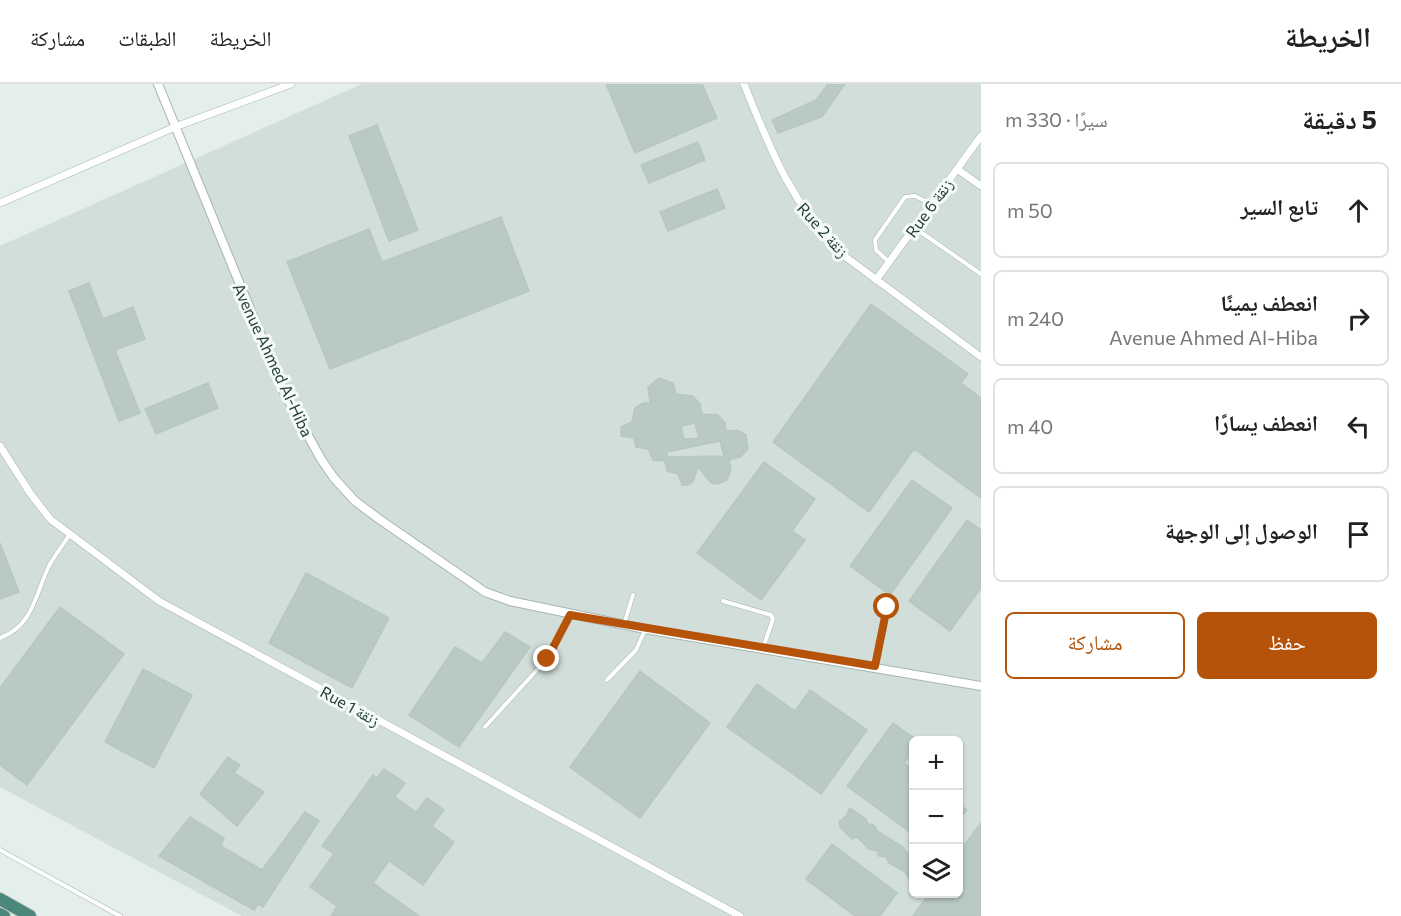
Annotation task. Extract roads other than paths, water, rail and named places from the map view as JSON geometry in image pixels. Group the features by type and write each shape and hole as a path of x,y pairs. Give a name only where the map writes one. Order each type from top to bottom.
{"highway":[{"path":"0,899 30,916"}],"street":[{"name":"Avenue Ahmed Al-Hiba","path":"158,84 284,392 334,478 355,501 379,519 485,592 510,601 645,629 875,666 981,686"},
{"path":"0,203 175,127 291,84"},
{"name":"Rue 2 زنقة","path":"744,84 773,157 797,201 843,255 981,357"},
{"name":"Rue 6 زنقة","path":"876,280 981,136"},
{"path":"957,169 981,186"},
{"name":"Rue 1 زنقة","path":"0,446 40,508 140,588 184,616 740,916"}],"lane":[{"path":"890,262 876,250 874,243 905,197 915,196 932,204"},
{"path":"915,228 981,274"},
{"path":"0,638 18,629 32,611 50,566 70,534"},
{"path":"624,625 633,595"},
{"path":"723,601 771,615 773,619 763,648"},
{"path":"875,666 887,607"},
{"path":"484,727 547,659 570,615"},
{"path":"607,680 636,650 645,629"},
{"path":"0,850 120,916"}]}
